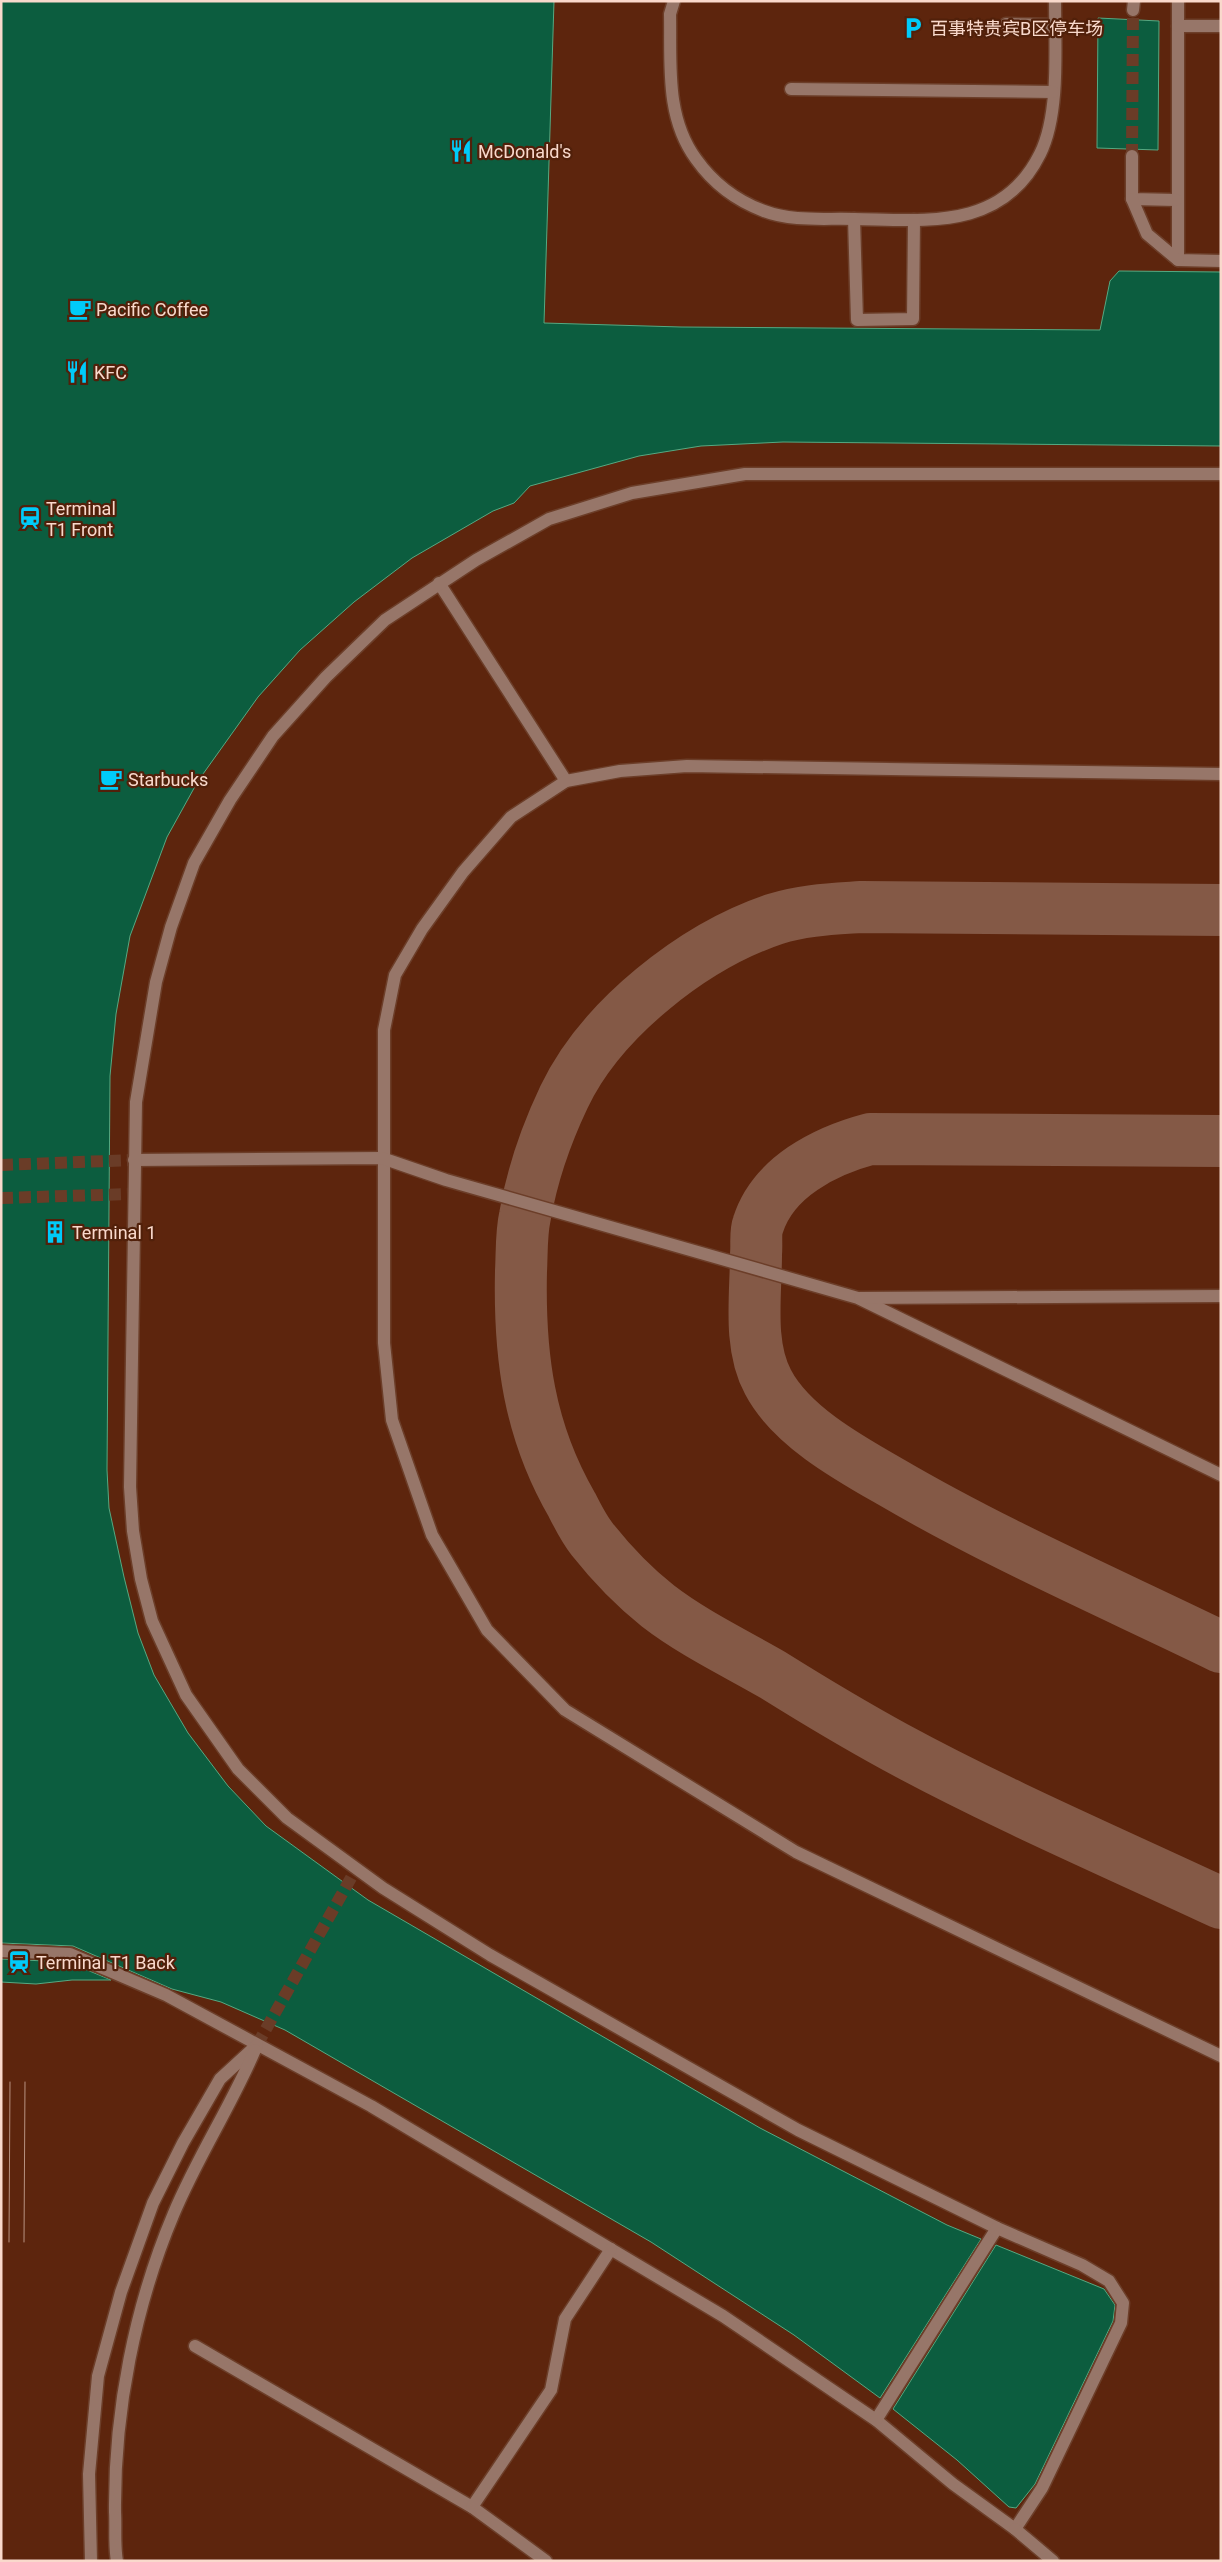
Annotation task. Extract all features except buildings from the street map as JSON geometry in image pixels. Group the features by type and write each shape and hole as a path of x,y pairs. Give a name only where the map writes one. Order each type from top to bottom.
{"lane":[{"path":"674,1 670,14 672,97 676,119 696,159 726,190 765,211 787,217 914,220 956,218 997,202 1014,189 1029,173 1046,141 1053,113 1055,1"},
{"path":"1178,1 1176,200 1178,260"},
{"path":"1006,24 1055,24"},
{"path":"1178,26 1221,26"},
{"path":"791,89 1053,92"},
{"path":"1132,156 1132,199 1147,234 1178,260 1221,261"},
{"path":"1132,199 1176,200"},
{"path":"854,219 857,320 913,319 914,220"},
{"path":"1015,2529 1042,2488 1121,2322 1123,2313 1122,2303 1109,2281 1042,2246 997,2228 798,2130 490,1955 383,1888 287,1818 238,1770 186,1695 152,1621 141,1579 133,1531 130,1477 136,1102 156,982 171,927 194,863 230,800 273,736 326,677 385,620 439,583 549,519 632,493 744,474 1221,474"},
{"path":"439,583 566,781"},
{"path":"1221,774 687,766 620,770 566,781 512,817 475,858 422,929 395,975 384,1030 382,1158 384,1343 392,1420 432,1535 487,1630 565,1710 796,1852 1221,2056"},
{"path":"134,1160 382,1158 446,1180 858,1298 1221,1475"},
{"path":"858,1298 1221,1296"},
{"path":"1,1952 70,1954 166,1995 370,2106 723,2316 876,2420 953,2484 1015,2529 1053,2561"},
{"path":"91,2561 89,2474 98,2376 121,2292 153,2203 183,2143 220,2079 257,2045"},
{"path":"116,2561 115,2477 125,2388 143,2302 174,2214 201,2154 238,2091 257,2045"},
{"path":"876,2420 997,2228"},
{"path":"472,2507 551,2390 565,2320 611,2249"},
{"path":"195,2346 472,2507 546,2561"}],"shaded area":[{"path":"1,1 1221,1 1221,2561 1,2561"}],"taxiway":[{"path":"1221,910 861,907 839,908 786,916 744,931 713,947 653,989 601,1040 580,1068 564,1097 540,1155 524,1223 521,1271 522,1333 525,1363 536,1421 546,1449 557,1477 589,1535 615,1566 649,1599 671,1616 700,1634 895,1747 1016,1808 1221,1903"},
{"path":"1221,1141 870,1139 853,1144 803,1168 788,1180 765,1208 757,1232 754,1320 758,1352 768,1382 778,1398 791,1413 822,1440 931,1505 1054,1568 1221,1647"}],"tunnel":[{"path":"1132,156 1133,10"},
{"path":"1,1165 134,1160"},
{"path":"1,1198 133,1194"},
{"path":"257,2045 356,1869"}],"tram line":[{"path":"9,2242 10,2082"},
{"path":"24,2242 25,2082"}],"place":[{"name":"百事特贵宾B区停车场","path":"913,28"},
{"name":"McDonald's","path":"461,151"},
{"name":"Pacific Coffee","path":"80,309"},
{"name":"KFC","path":"77,372"},
{"name":"Terminal T1 Front","path":"30,518"},
{"name":"Starbucks","path":"111,779"},
{"name":"Terminal 1","path":"55,1232"},
{"name":"Terminal T1 Back","path":"19,1962"}]}
